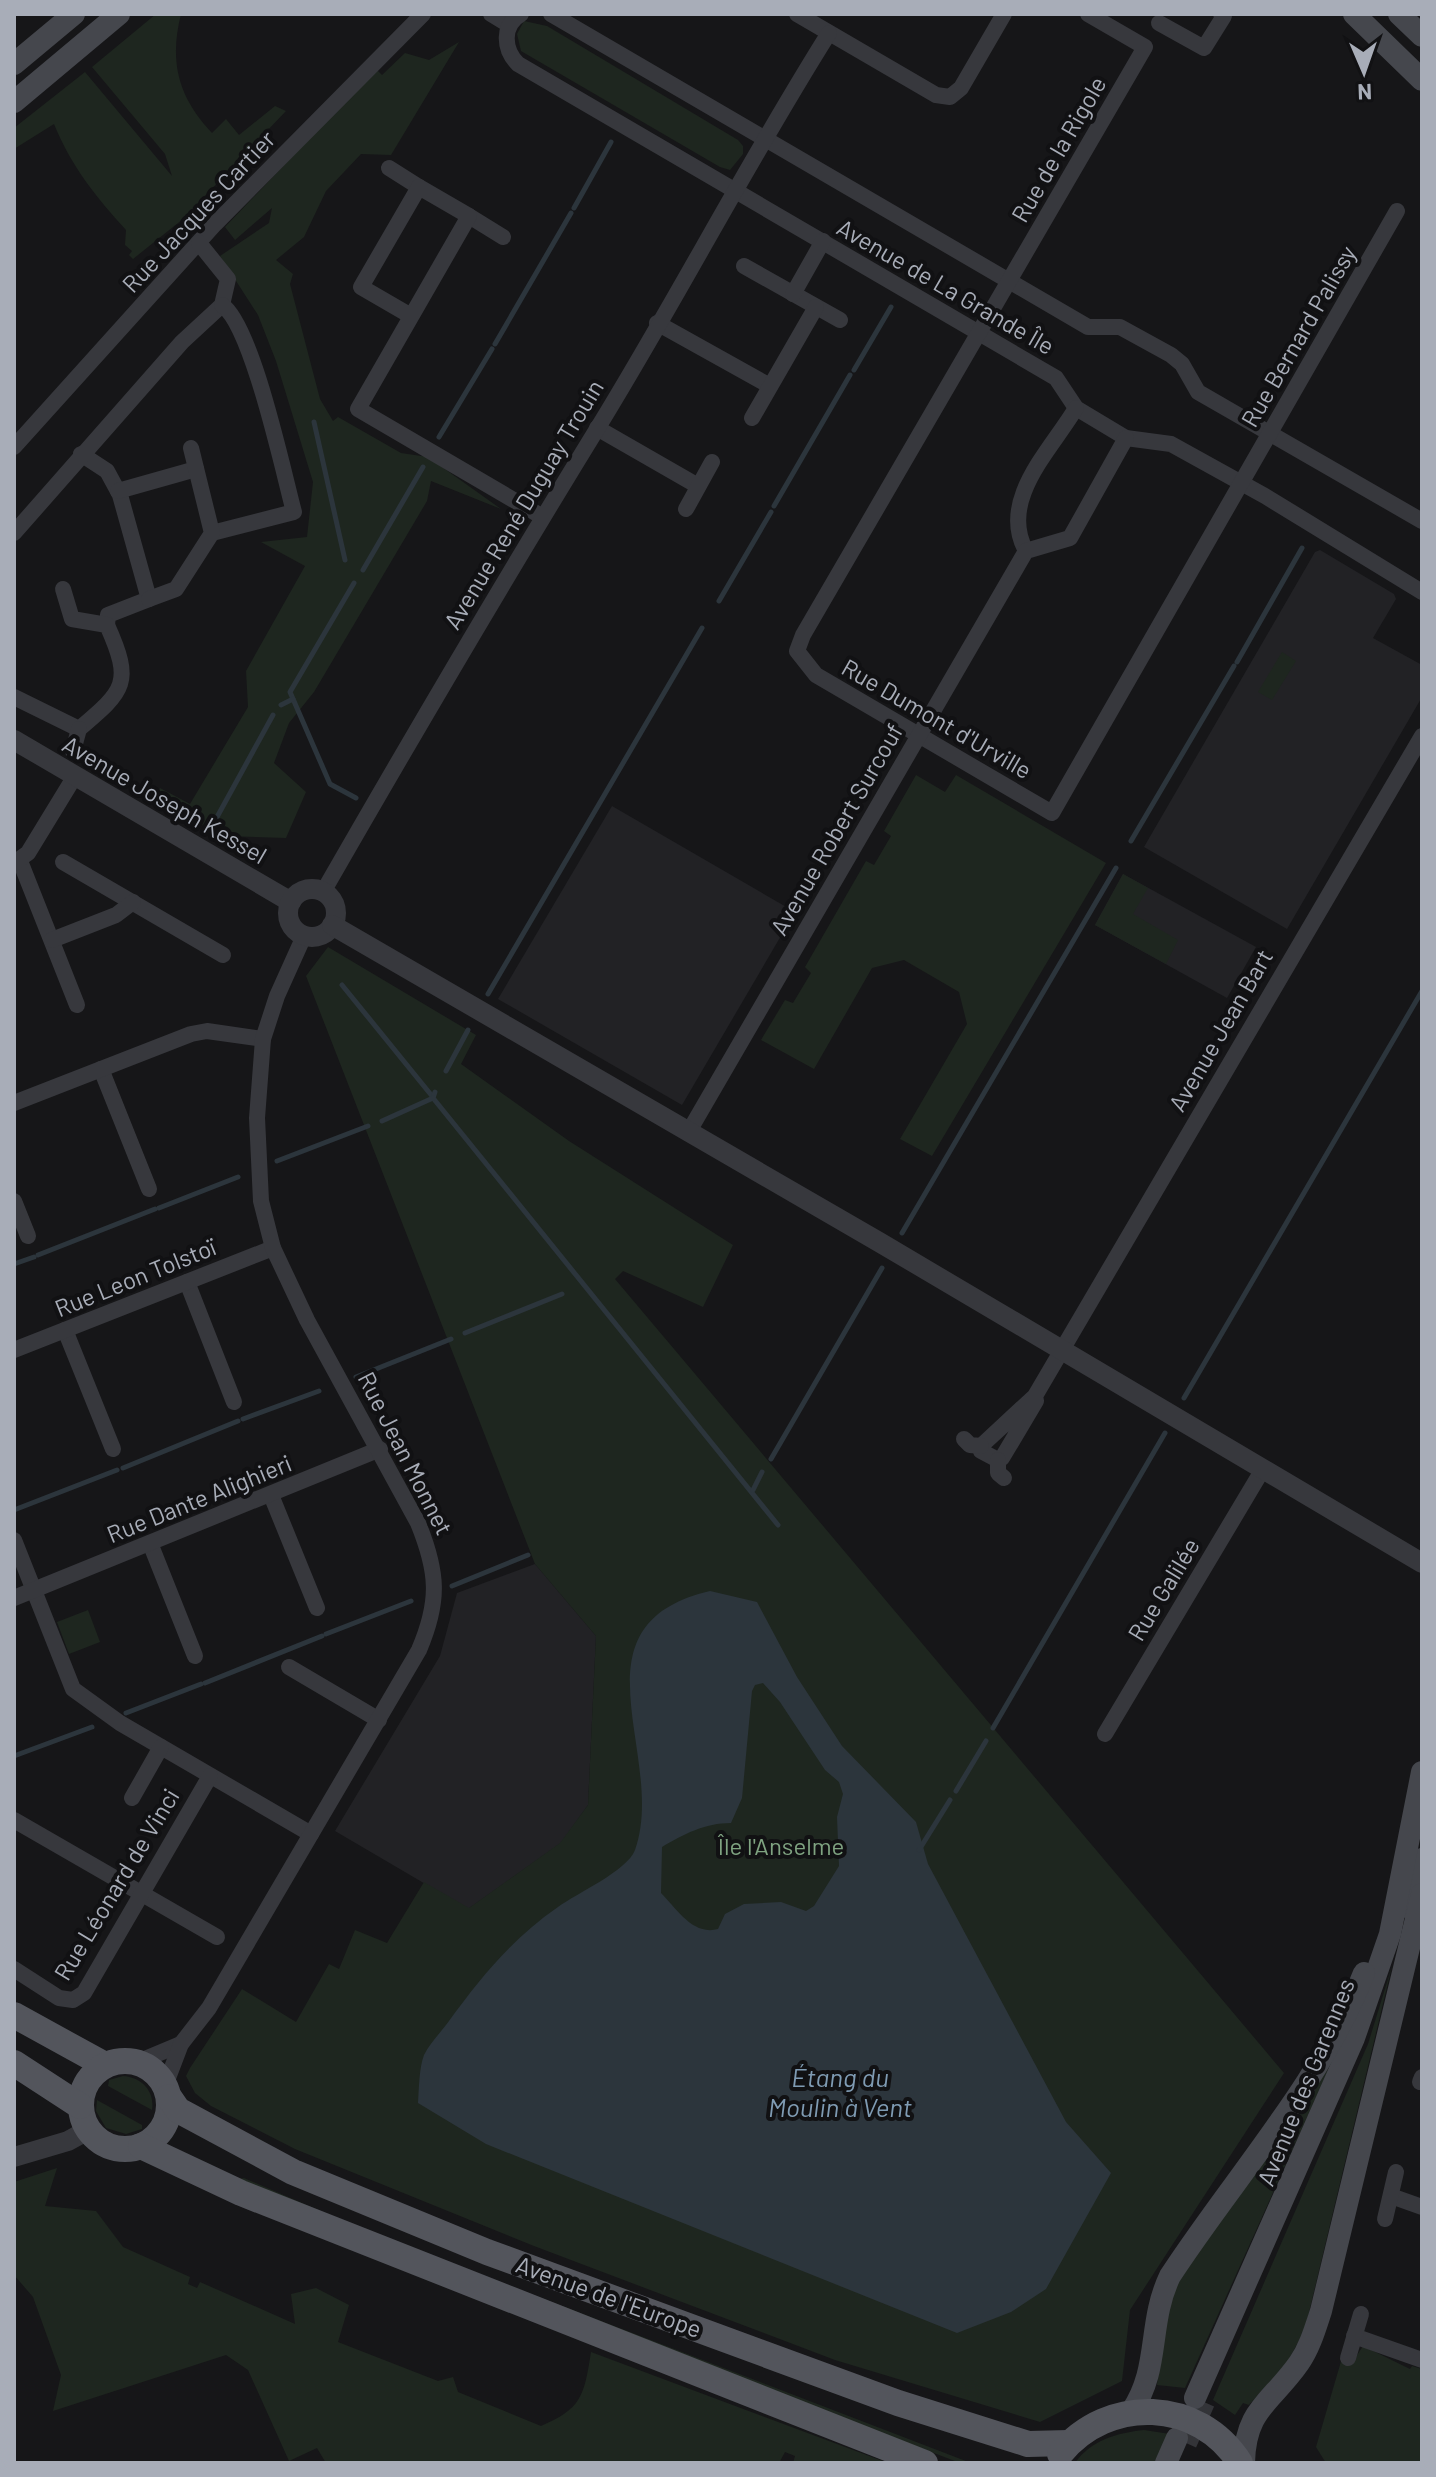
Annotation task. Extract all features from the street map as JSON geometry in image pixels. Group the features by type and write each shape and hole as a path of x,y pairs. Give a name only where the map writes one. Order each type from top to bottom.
{"main road":[{"path":"14,64 74,14"},
{"path":"14,102 119,14"},
{"path":"1354,14 1422,80"},
{"path":"1399,14 1422,36"},
{"name":"Avenue des Garennes","path":"1422,1772 1390,1934 1354,2038 1200,2400 1362,2040 1422,1859"},
{"path":"1131,2412 1149,2380 1159,2304 1170,2276 1332,2038 1361,1980 1397,1891"},
{"path":"1242,2463 1250,2421 1300,2362 1312,2340 1422,1894"},
{"path":"14,2015 105,2065"},
{"path":"14,2063 84,2118 112,2148 141,2146 164,2126 167,2092 159,2076 138,2062 116,2061 105,2065 86,2083 84,2118"},
{"name":"Avenue de l'Europe","path":"167,2092 178,2110 293,2172 487,2252 898,2403 1062,2453"},
{"name":"Avenue de l'Europe","path":"141,2146 298,2216 925,2463"},
{"path":"1062,2453 1108,2418 1150,2410 1188,2419 1221,2439 1242,2463"},
{"path":"1166,2463 1180,2448"}],"street":[{"name":"Rue Jacques Cartier","path":"14,447 199,243 423,14"},
{"name":"Avenue de La Grande Île","path":"491,14 515,19 509,51 518,64 1056,378 1076,408 1126,438 1171,444 1422,592"},
{"name":"Avenue de La Grande Île","path":"551,14 1088,327 1120,327 1171,355 1182,364 1198,392 1422,521"},
{"path":"797,14 936,95 950,97 961,88 1004,14"},
{"path":"1088,14 1145,47"},
{"path":"1162,18 1204,48 1224,16 1221,14"},
{"name":"Rue de la Rigole","path":"979,331 1162,18"},
{"name":"Avenue René Duguay Trouin","path":"323,892 541,516 597,428 734,190 829,33"},
{"path":"389,168 503,237"},
{"path":"411,316 361,287 419,187"},
{"name":"Rue Bernard Palissy","path":"1241,485 1397,211"},
{"path":"469,216 358,409 541,516"},
{"path":"793,294 823,241"},
{"path":"14,533 182,342 222,305 228,279 199,243"},
{"path":"744,266 840,320"},
{"path":"73,751 79,729 103,708 121,684 122,660 107,625 108,615 176,589 212,533 294,512 243,333 238,320 222,305"},
{"path":"752,418 816,307"},
{"path":"657,323 770,386"},
{"name":"Rue Dumont d'Urville","path":"979,331 797,651 816,675 1052,813 1241,485"},
{"path":"1076,408 1022,493 1016,522 1026,551 1070,538 1126,438"},
{"path":"597,428 698,486"},
{"path":"191,448 212,533"},
{"path":"81,454 107,471 118,491 149,599"},
{"path":"686,509 712,462"},
{"path":"118,491 196,469"},
{"name":"Avenue Robert Surcouf","path":"688,1133 1026,551"},
{"path":"63,589 72,619 107,625"},
{"path":"14,697 79,729"},
{"name":"Avenue Jean Bart","path":"1035,1396 1422,736"},
{"name":"Avenue Joseph Kessel","path":"14,740 291,902"},
{"path":"75,776 17,862 77,1005"},
{"path":"63,862 223,955"},
{"path":"301,892 323,892 335,907 332,925 320,936 304,936 294,930 289,919 291,902 301,892"},
{"path":"52,940 116,915 133,902"},
{"path":"332,925 1422,1563"},
{"name":"Rue Jean Monnet","path":"167,2092 181,2044 209,2008 379,1720 419,1650 436,1598 431,1554 380,1449 307,1320 273,1248 261,1201 257,1118 263,1039 277,996 304,936"},
{"path":"14,1103 191,1034 207,1031 263,1039"},
{"path":"101,1069 149,1189"},
{"path":"14,1201 28,1236"},
{"name":"Rue Leon Tolstoï","path":"14,1350 273,1248"},
{"path":"187,1282 234,1402"},
{"path":"65,1330 113,1449"},
{"path":"964,1439 970,1445 981,1446 1035,1396"},
{"path":"998,1460 1036,1401 1035,1396"},
{"path":"981,1446 981,1451 998,1460"},
{"name":"Rue Dante Alighieri","path":"34,1590 380,1449"},
{"path":"998,1460 998,1473 1004,1478"},
{"name":"Rue Galilée","path":"1105,1734 1263,1469"},
{"path":"271,1495 317,1608"},
{"path":"14,1540 73,1689 102,1712 311,1834"},
{"path":"150,1543 195,1656"},
{"path":"14,1598 34,1590"},
{"path":"289,1667 379,1720"},
{"path":"132,1798 161,1747"},
{"name":"Rue Léonard de Vinci","path":"14,1969 59,1998 73,2000 84,1993 210,1776"},
{"path":"14,1820 217,1937"},
{"name":"Rue Jean Monnet","path":"138,2062 181,2044"},
{"path":"14,2157 68,2141 84,2118"},
{"path":"1385,2219 1396,2172"},
{"path":"1391,2196 1422,2207"},
{"path":"1348,2358 1361,2314"},
{"path":"1354,2336 1422,2360"}],"shaded area":[{"path":"1320,550 1394,594 1396,599 1373,638 1422,665 1422,697 1287,929 1144,847 1315,552"},
{"path":"612,806 795,912 682,1105 498,999"},
{"path":"1123,874 1256,947 1227,998 1095,925"},
{"path":"535,1564 596,1636 588,1805 561,1843 468,1909 335,1831 440,1656 457,1593"}],"green space":[{"path":"156,14 181,14 176,48 179,78 191,106 212,133 226,119 239,135 275,106 286,111 183,219 133,259 129,255 132,251 125,245 126,230 85,180 54,124 14,149 14,128 85,72 172,176 165,154 92,67"},
{"path":"524,21 547,26 738,140 743,146 743,154 730,170 720,167 521,51 517,34"},
{"path":"459,42 391,155 361,154 326,191 304,237 276,260 293,274 290,284 320,399 333,421 338,417 401,453 428,457 501,509 431,481 427,501 314,692 289,723 274,763 306,792 286,838 225,836 154,800 160,788 190,804 248,707 246,671 305,566 261,542 307,537 313,482 276,361 258,315 220,256 269,223 272,208 235,240 225,227 376,69 382,75 405,53 429,60"},
{"path":"1282,652 1296,661 1272,700 1258,692"},
{"path":"916,775 945,792 956,775 1106,863 932,1156 900,1139 967,1024 959,992 904,960 872,968 814,1069 761,1040 785,1000 793,1003 811,973 805,967 866,861 874,865 891,836 884,831"},
{"path":"1123,874 1148,888 1133,914 1178,940 1166,964 1095,925"},
{"name":"Île l'Anselme","path":"328,947 476,1035 461,1064 569,1141 733,1245 703,1307 623,1271 615,1279 1284,2073 1130,2310 1122,2381 1040,2422 835,2360 534,2246 295,2149 211,2106 195,2093 186,2076 242,1989 296,2022 329,1964 339,1969 355,1930 387,1943 424,1882 469,1908 560,1843 588,1805 596,1636 535,1564 306,976"},
{"path":"88,1610 100,1642 69,1654 57,1622"},
{"path":"1392,1966 1305,2329 1287,2363 1249,2405 1243,2403 1235,2415 1213,2400 1368,2044"},
{"path":"1349,2024 1185,2388 1157,2385 1163,2312 1173,2286"},
{"path":"123,2076 136,2079 145,2086 151,2097 152,2110 108,2086 109,2080"},
{"path":"97,2100 142,2125 142,2129 126,2134 106,2128 96,2111"},
{"path":"57,2168 45,2206 96,2211 123,2247 190,2277 188,2284 197,2288 200,2282 295,2324 291,2294 316,2288 349,2305 338,2342 438,2381 453,2377 458,2392 541,2426 565,2414 578,2400 586,2380 591,2352 888,2463 793,2463 795,2456 785,2452 779,2463 326,2463 317,2448 289,2461 248,2370 226,2355 53,2411 61,2375 33,2297 14,2275 14,2182"},
{"path":"244,2178 367,2231 971,2463 960,2463 379,2241 234,2180"},
{"path":"1363,2346 1410,2369 1412,2366 1422,2369 1422,2463 1326,2463 1316,2447 1342,2358 1354,2360"},
{"path":"1144,2430 1170,2434 1157,2463 1075,2463 1081,2455 1105,2439"}],"water":[{"name":"Étang du Moulin à Vent","path":"710,1591 757,1602 797,1677 842,1746 916,1822 928,1864 1066,2122 1111,2173 1046,2289 1011,2312 957,2333 486,2144 418,2103 424,2055 486,1974 512,1945 542,1919 612,1874 635,1850 642,1814 630,1698 631,1663 642,1633 666,1608","holes":["763,1683 780,1702 825,1770 839,1782 843,1794 837,1817 839,1866 814,1906 806,1911 781,1902 744,1904 725,1914 718,1929 701,1929 686,1920 661,1893 662,1847 695,1830 731,1823 742,1798 755,1685"]}],"waterway":[{"path":"574,208 611,142"},
{"path":"495,344 571,213"},
{"path":"854,370 891,307"},
{"path":"439,437 492,349"},
{"path":"774,506 850,375"},
{"path":"314,422 345,560"},
{"path":"363,570 423,467"},
{"path":"719,601 771,512"},
{"path":"1237,662 1302,548"},
{"path":"354,583 290,692 330,784 356,798"},
{"path":"488,994 702,628"},
{"path":"1131,841 1234,666"},
{"path":"281,705 293,699"},
{"path":"211,828 273,715"},
{"path":"902,1233 1116,868"},
{"path":"342,985 432,1096"},
{"path":"1184,1398 1422,991"},
{"path":"446,1071 468,1030"},
{"path":"435,1092 433,1098 778,1525"},
{"path":"382,1121 433,1098"},
{"path":"277,1161 368,1126"},
{"path":"159,1208 238,1177"},
{"path":"38,1255 155,1209"},
{"path":"14,1264 34,1257"},
{"path":"771,1459 882,1268"},
{"path":"465,1333 562,1294"},
{"path":"356,1377 451,1339"},
{"path":"243,1419 319,1391"},
{"path":"123,1468 238,1421"},
{"path":"993,1728 1165,1433"},
{"path":"14,1510 117,1470"},
{"path":"753,1490 762,1472"},
{"path":"452,1586 528,1555"},
{"path":"326,1634 411,1601"},
{"path":"205,1683 322,1636"},
{"path":"126,1713 201,1684"},
{"path":"14,1756 92,1727"},
{"path":"956,1791 986,1741"},
{"path":"919,1850 950,1800"}],"tunnel":[{"path":"1186,2443 1204,2402"}]}
